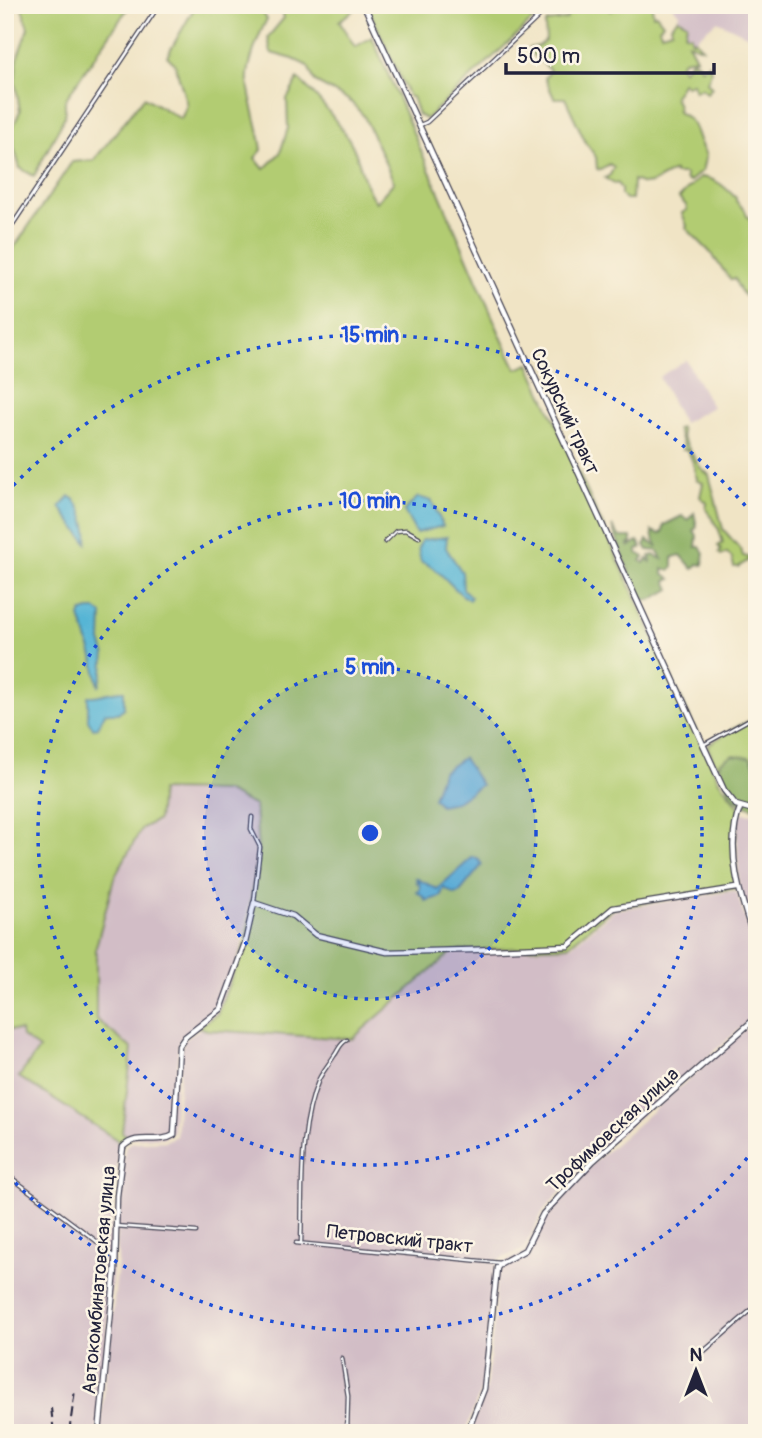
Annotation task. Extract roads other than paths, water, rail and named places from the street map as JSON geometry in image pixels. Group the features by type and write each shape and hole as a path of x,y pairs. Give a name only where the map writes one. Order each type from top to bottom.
{"street":[{"path":"5,236 159,5"},
{"name":"Сокурский тракт","path":"364,5 702,745 724,790 740,808"},
{"path":"420,125 427,122 551,5"},
{"path":"385,542 396,531 406,530 419,537"},
{"path":"702,745 757,715"},
{"path":"757,811 740,808 735,842 737,888 757,947"},
{"path":"252,817 251,829 260,847 254,903 293,916 316,935 387,952 568,946 613,908 737,888"},
{"name":"Автокомбинатовская улица","path":"99,1433 123,1147 132,1140 164,1140 174,1135 179,1046 185,1037 221,1009 244,943 254,903"},
{"path":"5,975 7,995"},
{"name":"Трофимовская улица","path":"501,1263 525,1250 543,1214 593,1161 757,1017"},
{"name":"Петровский тракт","path":"347,1040 341,1043 322,1074 309,1115 298,1243 501,1263"},
{"path":"5,1172 115,1258"},
{"path":"115,1226 196,1232"},
{"path":"467,1433 484,1389 497,1268 501,1263"},
{"path":"695,1359 757,1305"},
{"path":"342,1358 348,1396 347,1433"}],"water":[{"path":"70,496 84,517 87,543 60,507"},
{"path":"418,497 432,501 443,526 416,533 404,511"},
{"path":"447,537 446,548 462,572 463,589 471,597 469,600 434,569 421,562 418,548 422,540"},
{"path":"89,610 102,614 101,641 105,653 99,687 80,617 82,612"},
{"path":"124,691 124,708 118,713 105,713 98,727 93,728 88,720 88,696"},
{"path":"463,758 481,785 455,802 440,805 433,798 442,772"},
{"path":"473,857 482,865 459,893 454,894 444,888 440,897 425,901 417,892 420,890 416,878 437,889"}],"railway":[{"path":"69,1433 75,1390"},
{"path":"51,1408 54,1433"},
{"path":"5,1421 12,1433"}]}
